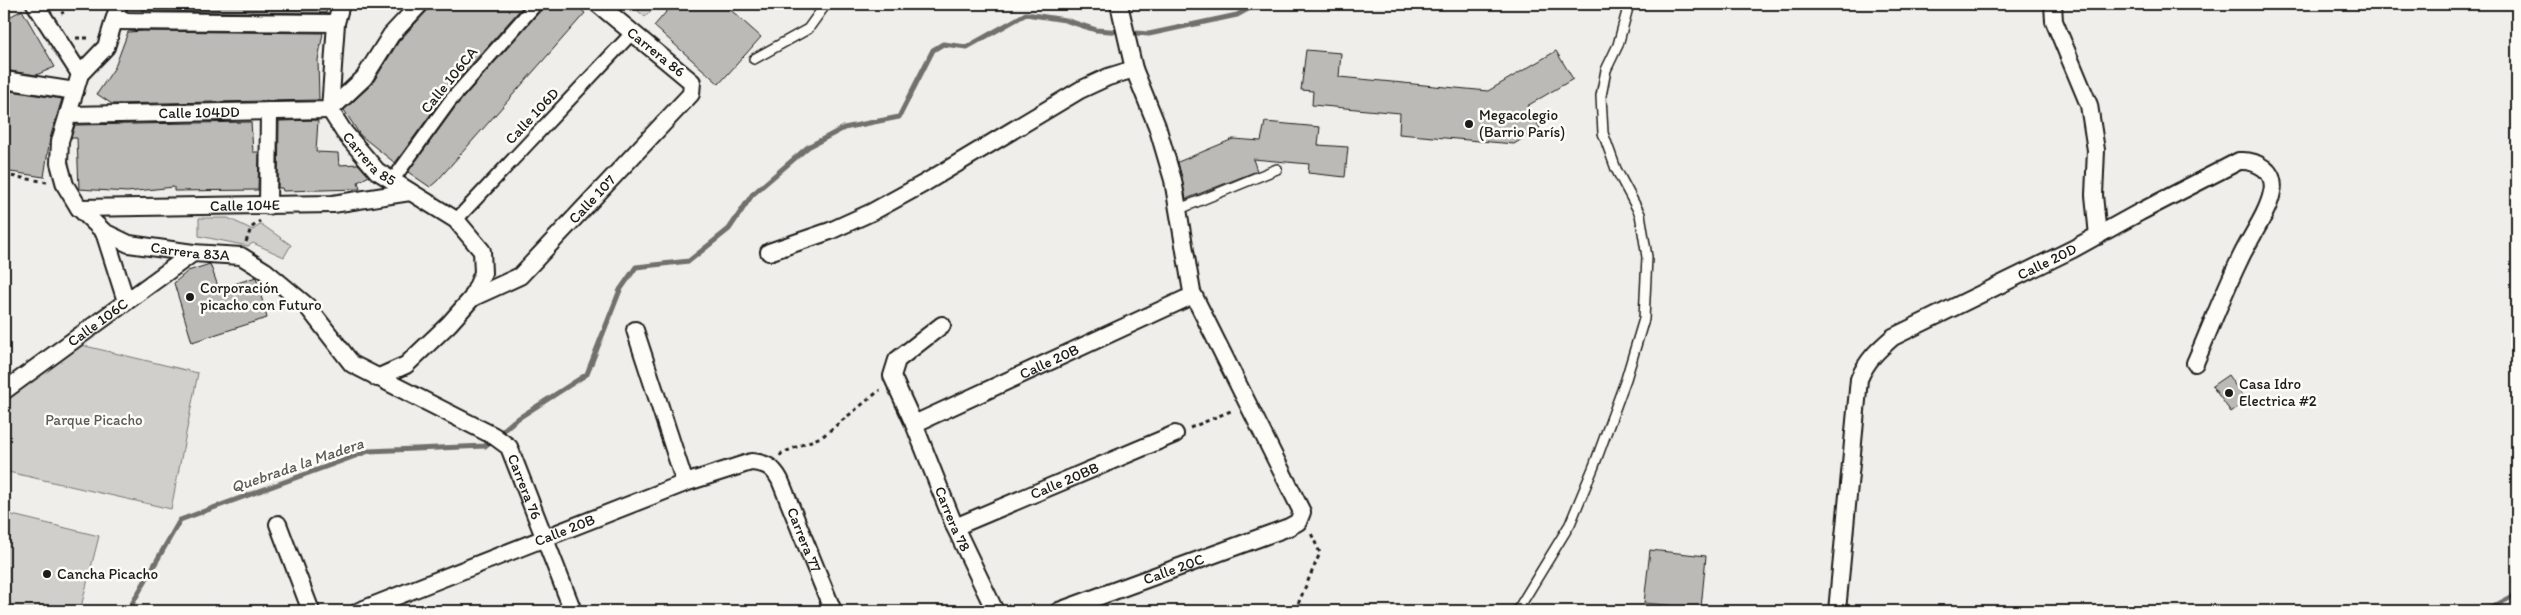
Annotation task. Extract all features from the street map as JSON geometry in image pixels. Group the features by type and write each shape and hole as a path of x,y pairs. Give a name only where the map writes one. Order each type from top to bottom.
{"street":[{"path":"35,4 80,74 106,47 119,4"},
{"path":"330,110 336,23 341,4"},
{"path":"330,110 364,78 391,35 420,4"},
{"name":"Calle 106CA","path":"392,181 450,101 536,4"},
{"name":"Carrera 86","path":"598,4 692,82"},
{"path":"1119,4 1134,70 1157,126 1173,180 1176,210 1192,292 1302,512"},
{"path":"2052,4 2054,22 2089,105 2096,150 2094,195 2098,236"},
{"path":"114,22 336,23"},
{"name":"Calle 106D","path":"456,220 632,33"},
{"path":"769,252 830,231 872,212 923,184 1080,90 1108,77 1134,70"},
{"name":"Carrera 83A","path":"80,74 60,141 60,163 65,185 79,208 104,232 129,244 193,253 242,256 265,271 307,306 352,364 494,436 509,446"},
{"path":"4,80 76,91"},
{"name":"Calle 107","path":"472,298 520,276 692,94 692,82"},
{"name":"Calle 104DD","path":"68,115 330,110"},
{"name":"Carrera 85","path":"330,110 364,158 377,171 456,220 482,252 483,273"},
{"path":"268,111 268,206"},
{"name":"Calle 20D","path":"1837,611 1860,379 1866,364 1875,351 1893,337 2098,236 2239,161 2258,163 2272,177 2273,191 2238,262 2195,364"},
{"name":"Calle 104E","path":"79,208 333,204 410,192"},
{"path":"104,232 126,301"},
{"name":"Calle 106C","path":"4,392 193,253"},
{"name":"Calle 107","path":"377,378 406,365 449,324 472,298 483,273"},
{"name":"Calle 20B","path":"914,424 1185,299"},
{"path":"892,376 897,360 942,324"},
{"path":"635,330 685,483"},
{"name":"Carrera 78","path":"892,376 914,424 955,528 995,611"},
{"name":"Calle 20BB","path":"955,528 1175,434"},
{"name":"Carrera 76","path":"509,446 546,537 573,611"},
{"name":"Calle 20B","path":"359,611 685,483 751,462 763,463 773,468"},
{"name":"Carrera 77","path":"773,468 780,480 833,611"},
{"name":"Calle 20C","path":"1059,611 1289,527 1298,522 1302,512"},
{"path":"278,524 311,611"}],"lane":[{"path":"754,59 808,29 826,4"},
{"path":"1517,611 1570,524 1623,388 1644,319 1647,257 1640,214 1616,168 1604,133 1601,96 1606,70 1618,45 1629,4"},
{"path":"1176,210 1277,169"}],"path":[{"path":"59,4 65,20"},
{"path":"72,35 82,40 93,36"},
{"path":"4,175 65,185"},
{"path":"773,468 782,453 823,436 878,392 892,376"},
{"path":"1175,434 1236,409"},
{"path":"1295,611 1320,553 1302,512"}],"green space":[{"path":"630,4 657,4 645,17"},
{"path":"199,218 228,218 253,230 261,224 291,245 284,257 253,243 248,246 199,236"},
{"name":"Parque Picacho","path":"77,344 198,373 171,509 4,471 4,397"},
{"name":"Cancha Picacho","path":"4,513 99,536 80,611 4,611"}],"building":[{"path":"141,4 328,4 326,13 142,11"},
{"path":"430,4 525,4 444,96 395,163 360,135 344,110 372,84 399,41 427,11"},
{"path":"544,4 575,4 585,13 437,181 430,187 408,172 456,106 542,9"},
{"path":"673,4 724,4 761,37 719,84 654,26"},
{"path":"22,10 55,67 36,75 4,70 4,20"},
{"path":"128,32 323,33 318,60 319,100 112,104 97,94 115,67"},
{"name":"Megacolegio (Barrio París)","path":"1306,50 1341,53 1339,77 1488,91 1556,51 1573,79 1527,106 1540,128 1514,144 1399,134 1400,113 1312,105 1313,91 1301,90"},
{"path":"4,90 62,99 50,138 44,177 4,171"},
{"path":"318,120 316,152 338,153 339,165 358,164 369,176 358,182 360,189 283,191 282,188 278,188 279,121"},
{"path":"251,122 253,152 259,152 258,190 174,191 174,187 127,192 79,189 77,138 71,138 75,125"},
{"path":"1265,122 1320,127 1318,145 1348,147 1345,177 1308,173 1309,164 1253,159 1257,171 1186,199 1178,162 1233,139 1261,141"},
{"path":"210,264 219,289 256,277 267,318 192,342 174,283 188,271"},
{"name":"Casa Idro Electrica #2","path":"2228,375 2246,401 2231,412 2212,386"},
{"path":"1650,550 1706,556 1701,608 1644,603"}],"waterway":[{"name":"Quebrada la Madera","path":"128,611 180,520 369,451 485,446 514,421 587,374 620,290 636,267 689,261 729,229 752,195 808,147 844,128 899,117 933,50 943,44 967,47 1026,14 1065,20 1096,30 1149,34 1237,15 1257,4"},
{"path":"2485,611 2517,594"}],"place":[{"name":"Megacolegio (Barrio París)","path":"1469,124"},
{"name":"Corporación picacho con Futuro","path":"190,297"},
{"name":"Casa Idro Electrica #2","path":"2229,393"},
{"name":"Cancha Picacho","path":"47,574"}]}
